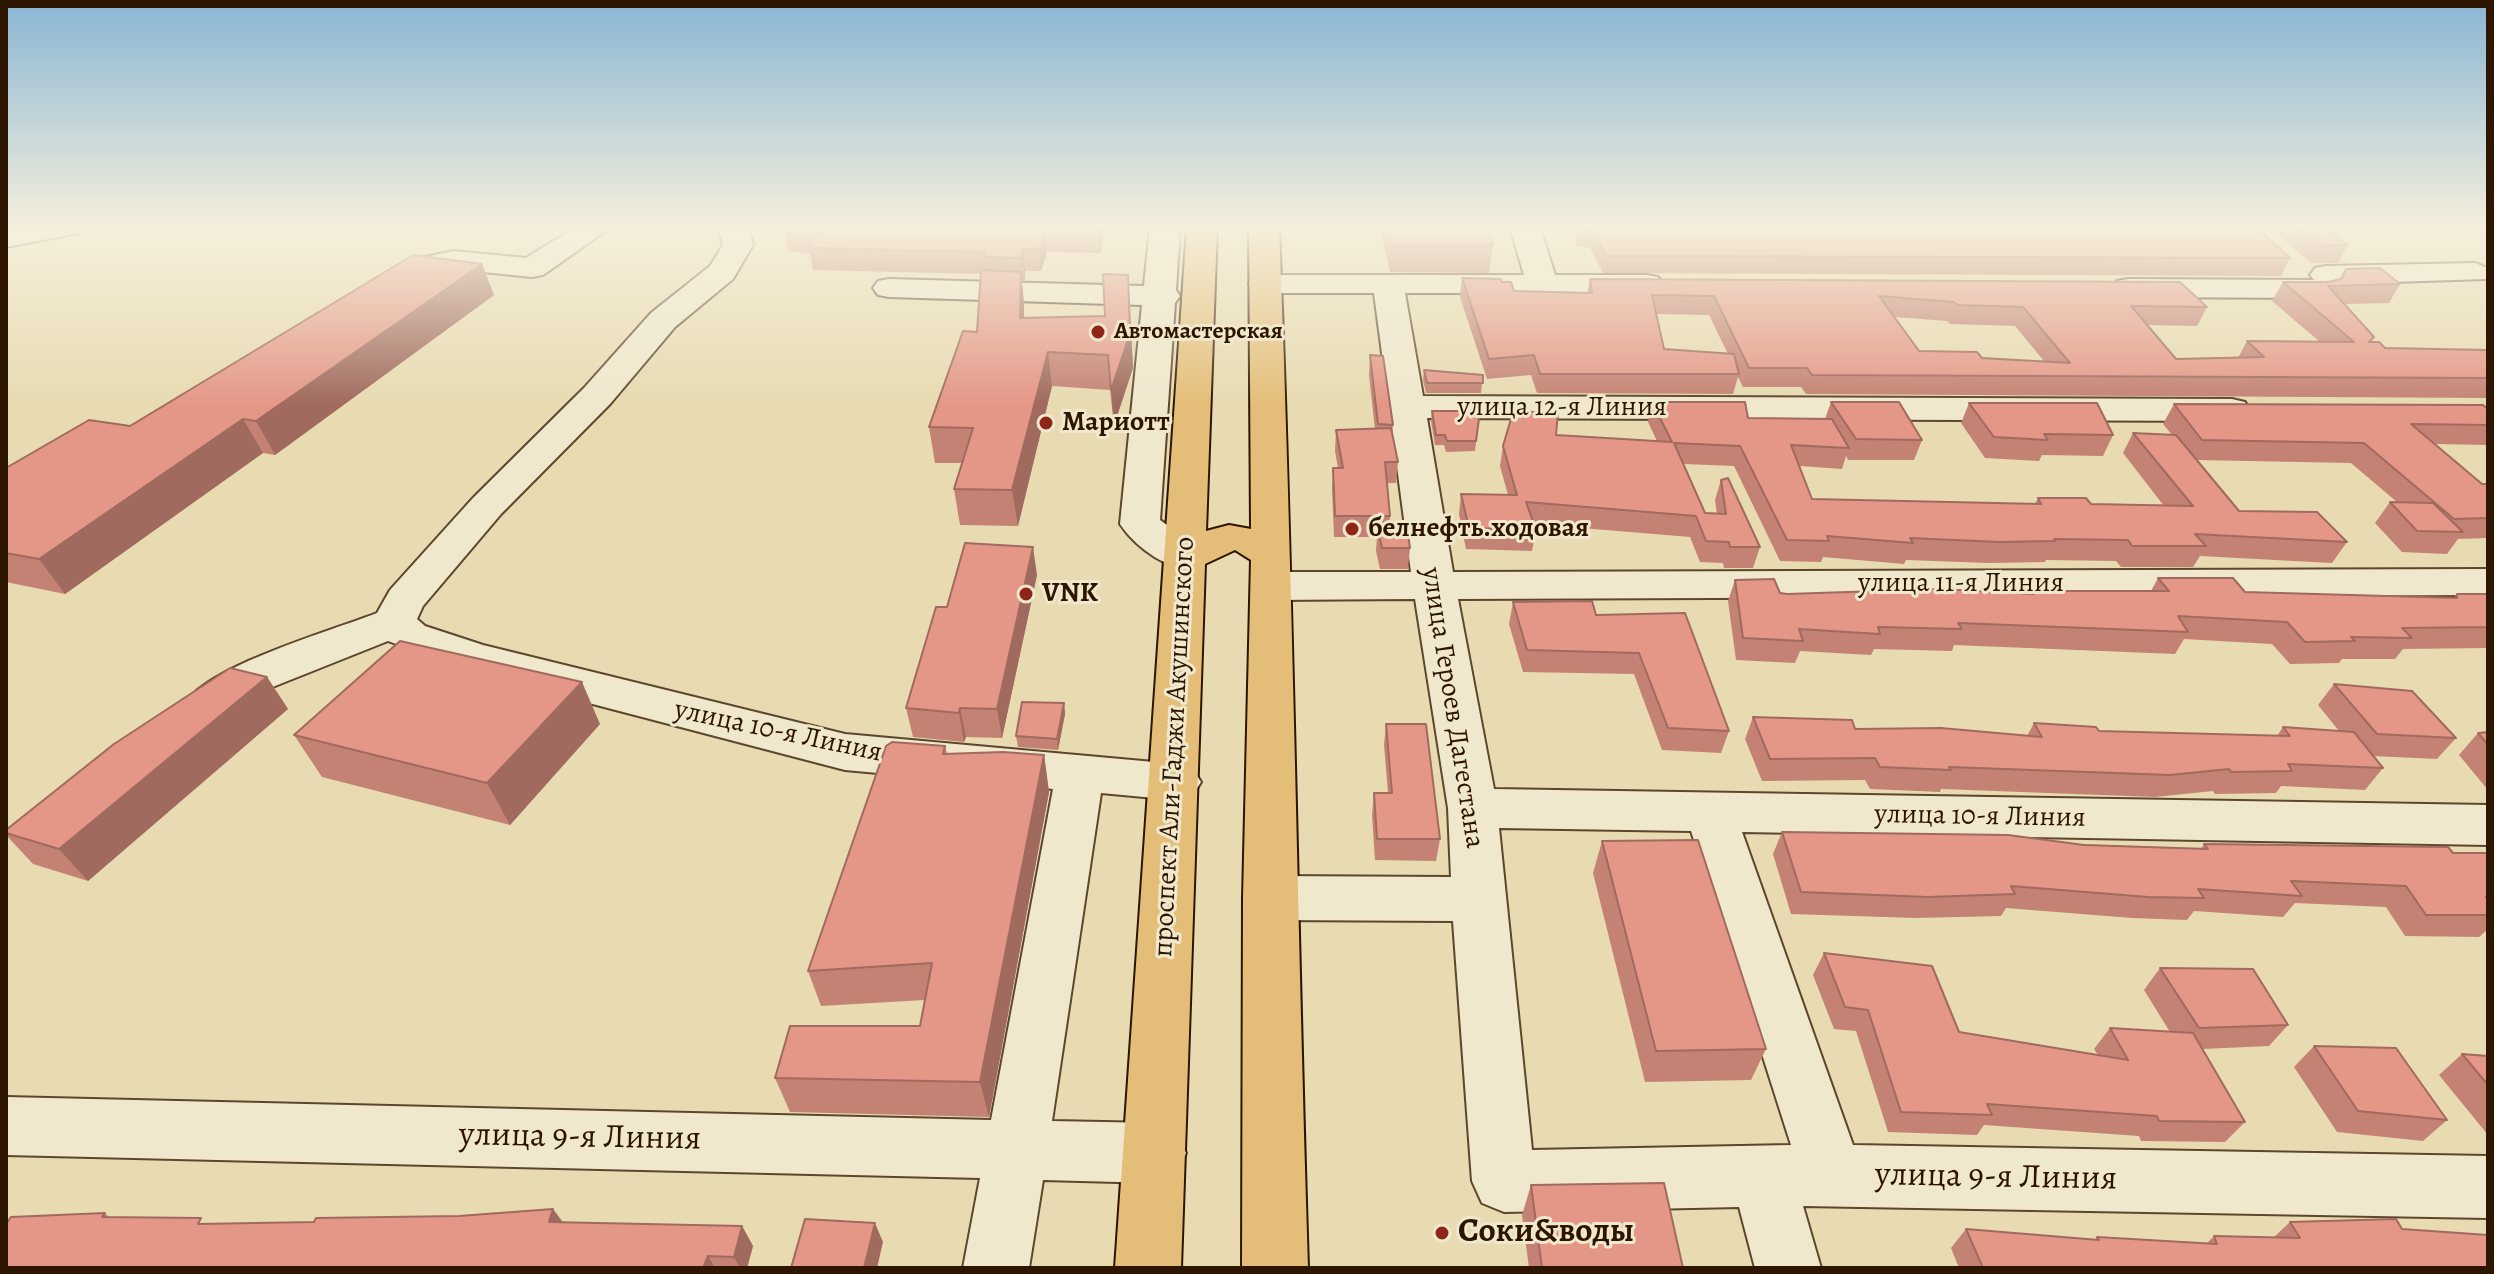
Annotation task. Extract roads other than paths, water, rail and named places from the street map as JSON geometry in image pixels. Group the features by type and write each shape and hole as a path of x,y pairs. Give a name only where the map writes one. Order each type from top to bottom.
{"main road":[{"name":"проспект Али-Гаджи Акушинского","path":"1148,1268 1164,922 1176,782 1186,558 1178,296 1181,286"},
{"path":"1265,286 1272,570 1270,898 1275,1268"},
{"path":"1186,558 1224,537 1247,537 1272,570"}],"street":[{"path":"364,308 398,286"},
{"path":"174,727 239,683 393,623 405,600 487,506 597,396 663,320 704,286"},
{"path":"889,288 1178,296 1176,286"},
{"name":"улица Героев Дагестана","path":"1388,286 1434,585 1473,808 1478,899 1504,1181"},
{"path":"2095,287 2104,286"},
{"name":"улица 12-я Линия","path":"1406,407 2264,410"},
{"name":"улица 11-я Линия","path":"1272,570 1434,585 2488,582"},
{"name":"улица 10-я Линия","path":"393,623 409,636 474,658 845,752 1176,782"},
{"path":"996,1268 1014,1147 1080,774"},
{"name":"улица 10-я Линия","path":"1473,808 2488,825"},
{"path":"1710,812 1832,1175"},
{"path":"1270,898 1478,899"},
{"name":"улица 9-я Линия","path":"6,1126 1014,1147 1155,1153"},
{"name":"улица 9-я Линия","path":"1504,1181 1832,1175 2488,1187"},
{"path":"1763,1176 1788,1268"}],"place":[{"name":"Автомастерская","path":"1098,332"},
{"name":"Мариотт","path":"1046,423"},
{"name":"белнефть.ходовая","path":"1352,529"},
{"name":"VNK","path":"1026,594"},
{"name":"Соки&воды","path":"1442,1233"}]}
